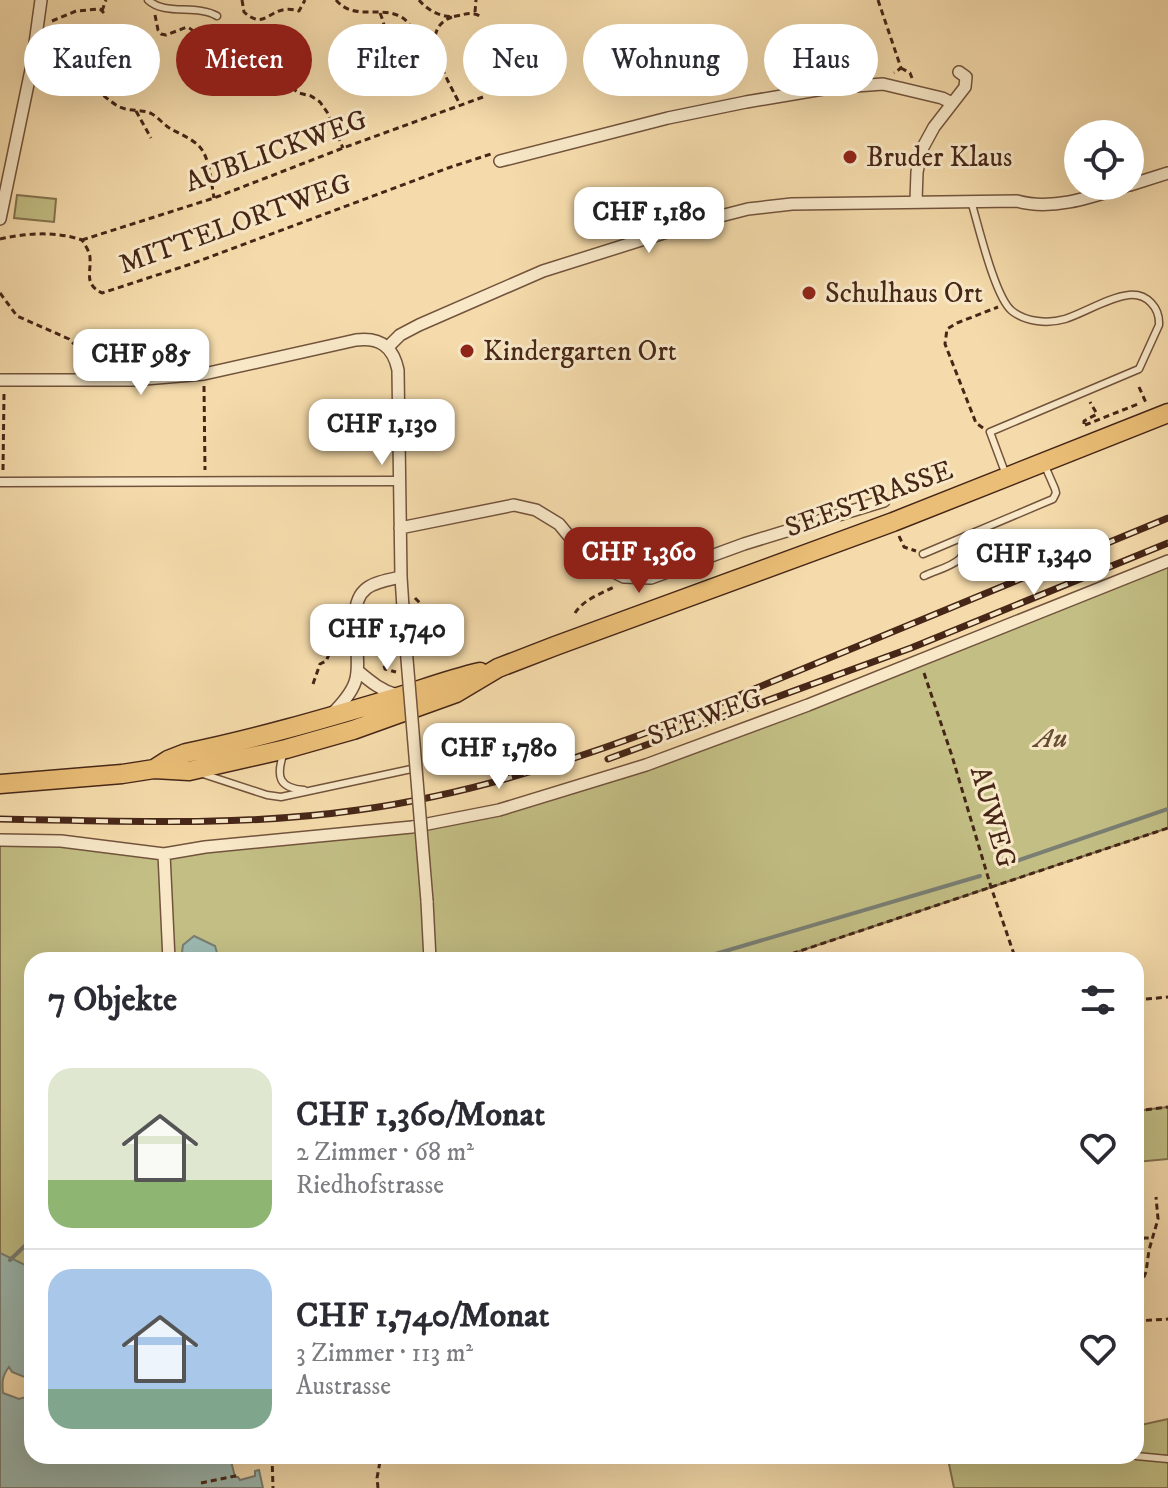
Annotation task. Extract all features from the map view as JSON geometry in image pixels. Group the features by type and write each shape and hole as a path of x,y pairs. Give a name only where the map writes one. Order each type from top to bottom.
{"main road":[{"name":"SEESTRASSE","path":"154,769 186,753 256,738 450,679 498,668 893,522 1168,413"},
{"name":"SEESTRASSE","path":"0,784 154,769 189,771 286,749 364,726 456,693 498,668"}],"street":[{"path":"37,24 41,0"},
{"path":"916,201 922,149 934,127 965,87 966,77 959,72"},
{"path":"506,160 668,118 829,88 883,84 952,103"},
{"path":"0,219 26,96"},
{"path":"1144,180 1168,173"},
{"path":"388,347 400,335 419,325 543,271 748,209 792,204 916,201 1017,201 1033,205 1075,200"},
{"path":"2,384 133,380 204,374 356,340 376,340 388,347 398,370 401,577 430,952"},
{"path":"2,482 399,481"},
{"path":"400,528 514,505 536,510 559,524 578,547 598,564 624,577 651,578 744,544 884,501"},
{"name":"SEEWEG","path":"0,840 61,841 164,854 205,847 412,827 499,810 646,765 808,705 1168,561"},
{"path":"327,718 349,694 359,672 355,617 358,598 375,583 401,577"},
{"path":"359,672 376,686 402,696"},
{"path":"164,854 169,952"}],"lane":[{"path":"148,0 156,7 205,10 217,16"},
{"path":"971,201 1000,294 1005,304 1018,314 1045,321 1064,319 1129,294 1145,297 1154,305 1159,317 1159,325 1139,369 990,432 1007,477"},
{"path":"370,435 399,435"},
{"path":"923,554 1053,499 1055,489 1044,463"},
{"path":"924,576 965,555 965,536"},
{"path":"286,749 279,773 281,781 289,787 308,790"},
{"path":"189,771 281,797 416,768"},
{"path":"1144,1457 1168,1459"}],"path":[{"path":"44,24 76,11 90,9 103,12 106,0"},
{"path":"242,0 244,12 256,21 279,10 299,11 305,0"},
{"path":"336,0 349,11 397,14 408,24"},
{"path":"419,0 432,11 452,17"},
{"path":"475,13 476,0"},
{"path":"878,0 901,68 910,73"},
{"path":"440,24 469,12 482,17"},
{"path":"380,13 384,24"},
{"path":"154,15 161,34 176,31"},
{"path":"883,84 884,77 901,68"},
{"path":"447,78 460,105"},
{"path":"105,96 130,112 150,112 199,146 204,154 214,198"},
{"path":"311,96 327,112 343,148"},
{"name":"AUBLICKWEG","path":"82,240 214,198 483,97"},
{"path":"136,111 151,138"},
{"name":"MITTELORTWEG","path":"0,239 59,233 82,240 90,258 89,279 94,289 102,293 191,264 448,168 508,149 506,160"},
{"path":"0,293 17,316 69,339 84,354 109,366"},
{"path":"990,432 976,423 945,344 945,335 947,329 957,323 998,307"},
{"path":"204,383 205,482"},
{"path":"2,384 2,482"},
{"path":"1139,387 1147,406"},
{"path":"1085,391 1097,414 1084,421 1085,425 1138,404"},
{"path":"898,535 904,547 923,554"},
{"path":"575,613 589,600 617,586 624,577"},
{"name":"AUWEG","path":"929,685 1013,952"},
{"path":"797,952 1168,828"},
{"path":"1144,999 1168,997"},
{"path":"1144,1110 1168,1107"},
{"path":"1144,1277 1158,1219 1156,1197"},
{"path":"1144,1238 1152,1238"},
{"path":"1144,1320 1168,1319"},
{"path":"272,1464 273,1488"},
{"path":"378,1488 380,1464"},
{"path":"201,1483 240,1475"}],"green space":[{"path":"17,195 56,199 54,222 14,218"},
{"name":"Au","path":"1168,561 1168,828 797,952 24,952 24,1280 0,1279 0,840 139,852 412,830 646,765"},
{"path":"1168,1107 1168,1159 1144,1161 1144,1110"},
{"path":"1168,1419 1168,1488 954,1488 949,1464 1144,1464 1144,1424"}],"water":[{"path":"194,936 215,946 217,952 182,952 183,945"},
{"path":"0,1253 24,1265 24,1377 12,1372 9,1367 4,1376 3,1393 19,1399 24,1398 24,1464 232,1464 235,1477 240,1480 255,1476 255,1471 259,1470 263,1488 0,1488"}],"waterway":[{"path":"999,867 1168,809"},
{"path":"722,952 980,876"},
{"path":"10,1260 24,1247"}],"railway":[{"path":"0,819 179,822 269,819 398,804 478,786 556,764 672,723 1168,518"},
{"path":"608,759 911,648 1168,543"}],"place":[{"name":"Bruder Klaus","path":"850,157"},
{"name":"Schulhaus Ort","path":"809,293"},
{"name":"Kindergarten Ort","path":"467,351"}]}
